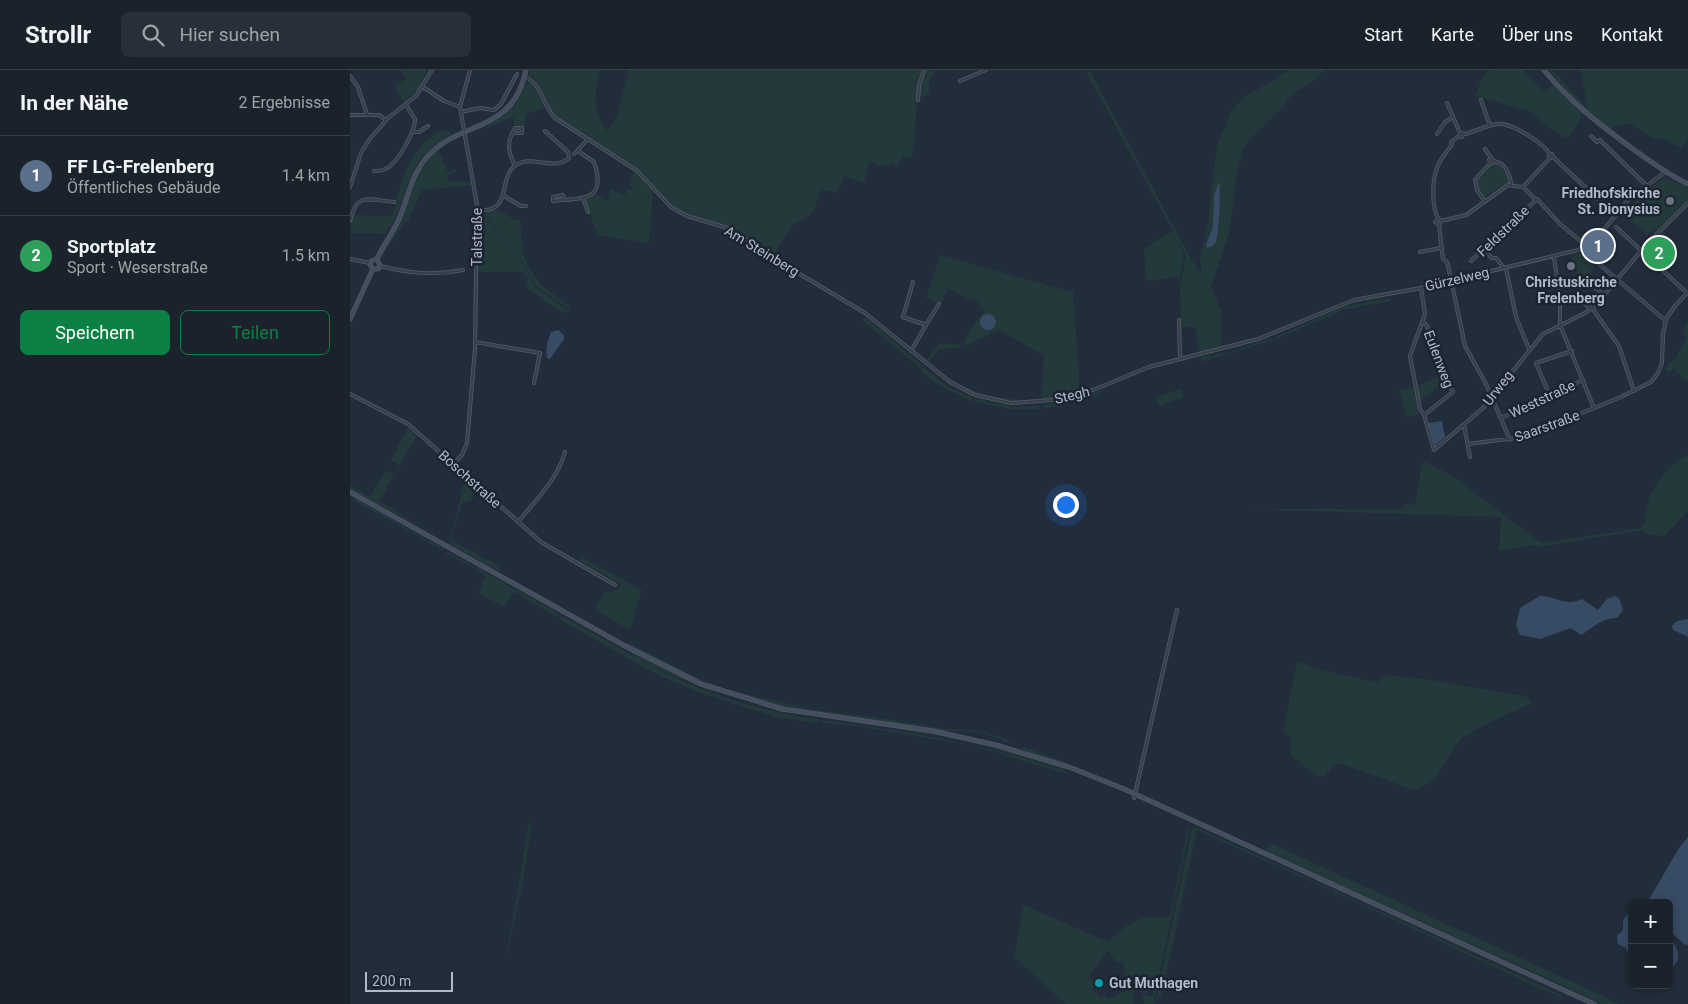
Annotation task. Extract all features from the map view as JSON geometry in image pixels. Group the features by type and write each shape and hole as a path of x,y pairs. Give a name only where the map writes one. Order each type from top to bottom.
{"main road":[{"path":"377,259 399,219 409,186 421,164 440,145 463,132 489,122 503,112 521,88 526,70"},
{"path":"1544,70 1576,106 1665,172 1688,184"},
{"path":"373,269 370,263 372,259 377,259"},
{"path":"373,269 378,269 380,266 377,259"},
{"path":"350,319 373,269"},
{"path":"350,492 633,650 701,684 782,709 933,731 996,745 1069,768 1594,1004"}],"street":[{"path":"350,187 364,147 386,120 406,105 423,87 432,70"},
{"name":"Talstraße","path":"453,464 462,456 467,443 475,342 477,210 475,182 460,112 470,70"},
{"path":"918,100 924,70"},
{"path":"960,81 986,70"},
{"path":"460,112 480,108 494,110 501,104 517,74"},
{"path":"350,76 359,89 367,114"},
{"name":"Am Steinberg","path":"525,77 533,81 552,115 636,170 671,207 687,216 731,229 773,258 865,313 933,370 960,388"},
{"path":"423,87 444,101 460,107"},
{"path":"1481,100 1489,124"},
{"path":"1446,103 1461,135"},
{"path":"374,171 392,165 413,132 415,119 406,105"},
{"path":"350,115 379,115 386,120"},
{"path":"1437,134 1445,122 1453,117"},
{"path":"1439,220 1433,194 1435,175 1439,164 1452,145 1451,142 1461,135 1489,124 1511,126 1533,137 1615,215"},
{"path":"413,132 419,132 428,126"},
{"path":"477,210 495,206 504,196 506,178 515,166 527,161 555,164 569,158 568,152 545,131"},
{"path":"512,133 508,143 508,152 515,166"},
{"path":"1591,136 1596,142 1600,140 1647,186"},
{"path":"574,154 588,139"},
{"path":"1484,150 1493,160 1499,162 1509,172 1511,184"},
{"path":"564,200 583,198 595,192 596,175 594,162 578,151"},
{"path":"1510,440 1492,397 1465,346 1447,262 1444,260 1441,248 1443,245 1439,225 1435,222 1464,216 1484,200 1511,184 1523,187 1551,156"},
{"path":"1484,200 1477,190 1475,180 1493,160"},
{"name":"Gürzelweg","path":"1226,349 1276,332 1346,302 1421,288 1554,257 1584,246 1601,233 1628,200 1665,172"},
{"name":"Feldstraße","path":"1472,261 1516,216 1536,200 1523,187"},
{"path":"504,196 520,206 526,206"},
{"path":"583,198 588,212"},
{"path":"350,221 356,202 365,200 394,202"},
{"path":"1536,200 1584,246 1592,258 1666,320 1675,306 1688,292 1616,227"},
{"name":"Urweg","path":"1424,415 1434,450 1464,425 1492,397 1529,349 1548,330 1591,309 1641,250 1688,203"},
{"path":"1420,252 1441,248"},
{"path":"1484,250 1492,258 1496,258 1505,268 1516,317 1529,349"},
{"path":"1554,257 1560,298 1560,325 1594,408"},
{"path":"350,259 370,263"},
{"path":"380,266 406,272 432,274 463,270"},
{"path":"913,282 903,317 926,325"},
{"path":"1587,282 1604,295"},
{"path":"1421,288 1425,314 1410,356 1420,409 1424,415"},
{"path":"1578,298 1591,309 1619,346 1634,391"},
{"path":"911,351 939,304"},
{"path":"1179,320 1180,359"},
{"name":"Saarstraße","path":"1468,444 1523,437 1634,391 1651,382 1661,368 1666,320"},
{"name":"Eulenweg","path":"1423,322 1427,326 1444,376 1453,392 1424,415"},
{"path":"475,342 540,354 534,383"},
{"name":"Stegh","path":"960,388 975,395 1011,403 1052,400 1097,389 1144,368 1226,349"},
{"path":"1549,394 1536,362 1572,351"},
{"name":"Weststraße","path":"1501,418 1540,402 1549,394 1583,380"},
{"name":"Boschstraße","path":"350,394 408,424 541,542 615,585"},
{"path":"1464,425 1470,458"},
{"path":"518,522 546,489 558,471 565,452"},
{"path":"1134,796 1177,610"}],"green space":[{"path":"400,70 427,70 418,90 404,103 394,87 406,78"},
{"path":"530,70 600,70 596,86 597,110 608,131 618,113 629,70 922,70 911,160 903,156 897,166 894,166 895,163 881,166 869,162 864,183 844,176 837,193 821,189 814,212 793,225 773,256 730,227 695,217 668,203 636,168 556,117 550,111 534,78 529,76"},
{"path":"925,70 935,70 929,83 929,93 922,97 919,94"},
{"path":"1085,70 1091,73 1191,259 1202,274 1200,258 1208,225 1217,144 1226,126 1229,114 1242,99 1289,70 1324,70 1310,84 1292,94 1284,106 1248,141 1243,149 1236,179 1229,233 1211,287 1221,311 1222,348 1200,354 1195,327 1181,327 1180,284 1186,256 1177,238 1184,256 1178,285 1178,277 1146,281 1144,249 1173,231"},
{"path":"1489,70 1523,70 1543,91 1553,85 1541,70 1562,95 1583,114 1570,137 1564,138 1528,111 1475,96 1480,83"},
{"path":"1546,70 1570,96 1549,70 1552,70 1587,108 1581,70 1688,70 1688,139 1681,149 1664,139 1653,139 1631,123 1610,128 1576,105"},
{"path":"529,81 545,108 526,114 525,127 515,127 513,117 480,131 506,113"},
{"path":"443,129 444,132 450,131 451,135 436,145 417,165 398,212 391,227 389,226 385,234 350,233 353,215 392,216 408,166 421,146"},
{"path":"438,150 448,172 455,169 456,171 449,175 448,181 469,182 471,178 473,185 422,190 408,221 405,221 384,253 383,259 381,259 384,250 404,214 418,177 429,159"},
{"path":"1496,163 1507,173 1510,183 1502,185 1483,198 1478,189 1477,181 1489,166"},
{"path":"634,171 653,192 649,243 598,235 584,200 595,193 608,202 610,188 624,196 628,188 631,190 632,187 630,185 633,180 630,178"},
{"path":"1664,177 1688,187 1688,199 1657,230 1654,228 1647,235 1624,215 1637,198"},
{"path":"495,208 515,220 520,220 523,252 529,268 543,287 569,305 570,310 536,286 516,250 498,232 486,215 485,212"},
{"path":"483,212 497,232 516,251 536,288 569,311 565,313 559,311 529,290 526,284 528,277 521,272 478,272 479,213"},
{"path":"1663,230 1668,238 1663,238 1657,242 1669,254 1669,246 1664,248 1662,242 1667,240 1676,252 1678,259 1674,266 1665,263 1661,266 1644,251"},
{"path":"1584,251 1595,264 1587,282 1576,274 1577,266 1571,257"},
{"path":"940,255 1073,292 1080,391 1123,377 1089,390 1050,399 1010,401 991,399 974,393 949,379 926,362 933,350 942,343 963,345 967,334 985,310 978,305 980,301 974,299 972,301 948,288 940,305 926,298","holes":["997,331 1044,355 1041,399 1010,399 981,393 954,381 928,363 939,349 962,347"]},
{"path":"1390,298 1391,301 1346,309 1276,339 1275,337 1347,306"},
{"path":"865,317 922,365 920,368 862,320"},
{"path":"1688,321 1688,380 1686,382 1674,368 1669,372 1665,369 1669,366 1668,362 1674,361 1687,337 1682,334"},
{"path":"1271,338 1273,340 1202,362 1201,357 1227,353"},
{"path":"923,367 945,385 973,398 971,401 936,384 920,370"},
{"path":"1441,375 1445,382 1420,401 1417,386"},
{"path":"1413,387 1419,414 1406,417 1399,390"},
{"path":"1181,389 1184,397 1159,406 1156,397"},
{"path":"1099,391 1101,395 1043,409 1043,405 1078,399"},
{"path":"974,399 1016,407 1039,406 1039,409 1013,410 973,401"},
{"path":"408,428 417,436 379,501 446,541 350,489 350,485 370,497 386,470 394,475 399,465 391,460"},
{"path":"1688,455 1688,511 1664,536 1647,534 1643,530 1539,547 1534,545 1499,551 1501,517 1250,509 1404,509 1405,504 1415,505 1422,463 1426,462 1454,477 1541,543 1642,528 1651,494 1659,480 1669,469"},
{"path":"465,479 475,487 471,501 462,503 451,540 499,566 499,572 451,545 450,542"},
{"path":"355,498 444,549 444,551 353,500"},
{"path":"447,551 558,613 557,617 514,592 504,607 479,594 485,576 445,553"},
{"path":"581,557 642,590 630,630 594,609 606,590 610,593 619,588 621,584 579,561"},
{"path":"559,614 625,651 625,654 627,652 649,665 695,686 743,704 818,719 820,723 775,717 687,688 645,668 559,619"},
{"path":"628,642 694,676 727,690 681,673 627,645"},
{"path":"629,650 687,680 727,697 658,669 644,662"},
{"path":"1297,661 1315,668 1378,683 1385,675 1439,681 1527,697 1533,702 1465,736 1454,747 1437,776 1424,786 1414,790 1339,763 1333,766 1324,777 1316,776 1290,754 1291,739 1283,732"},
{"path":"730,690 809,709 888,719 946,729 974,730 1002,737 1018,747 1024,747 1067,763 1053,762 983,734 967,731 943,731 792,709 731,693"},
{"path":"821,717 903,728 957,738 1011,751 1056,765 1065,770 996,749 951,738"},
{"path":"820,720 913,733 974,746 863,727 824,723"},
{"path":"974,746 1035,761 1065,771 1065,773"},
{"path":"532,821 523,881 505,962 529,824"},
{"path":"1193,826 1312,880 1312,882 1197,830 1161,998 1157,999 1155,1004"},
{"path":"1190,828 1157,986 1128,978 1123,973 1125,964 1115,961 1108,951 1089,976 1096,985 1092,989 1094,992 1096,991 1100,997 1104,994 1108,999 1126,990 1129,981 1157,988 1154,1004 1144,1004 1143,994 1152,996 1154,990 1149,988 1147,994 1134,991 1134,1004 1066,1004 1014,957 1024,905 1108,942 1129,924 1143,918 1170,917 1188,829"},
{"path":"1270,843 1619,1004 1599,1004 1568,988 1274,855 1266,851"},
{"path":"1317,879 1561,993 1315,880"},
{"path":"1314,881 1561,995 1562,997 1556,1004 1560,996 1545,991"}],"water":[{"path":"1219,182 1220,203 1217,237 1214,245 1207,248 1206,245 1213,227 1214,195"},
{"path":"988,314 994,316 996,322 994,328 988,330 982,328 980,322 982,316"},
{"path":"558,330 564,335 564,339 550,359 548,359 546,350 551,332"},
{"path":"1442,421 1445,437 1435,445 1428,423"},
{"path":"1540,596 1566,602 1582,599 1598,610 1607,599 1615,596 1619,598 1623,610 1617,618 1602,621 1581,635 1571,628 1540,639 1520,635 1516,625 1520,608"},
{"path":"1688,619 1688,637 1673,630 1672,626 1677,621"},
{"path":"1688,837 1688,945 1684,944 1673,934 1673,899 1649,899 1679,848"},
{"path":"1628,914 1628,952 1626,948 1618,944 1617,936 1623,930 1623,920"},
{"path":"1673,943 1678,951 1676,963 1673,967"}],"place":[{"name":"Friedhofskirche St. Dionysius","path":"1670,201"},
{"name":"FF LG-Frelenberg","path":"1598,246"},
{"name":"Sportplatz","path":"1659,253"},
{"name":"Christuskirche Frelenberg","path":"1571,266"},
{"name":"Gut Muthagen","path":"1099,983"}]}
